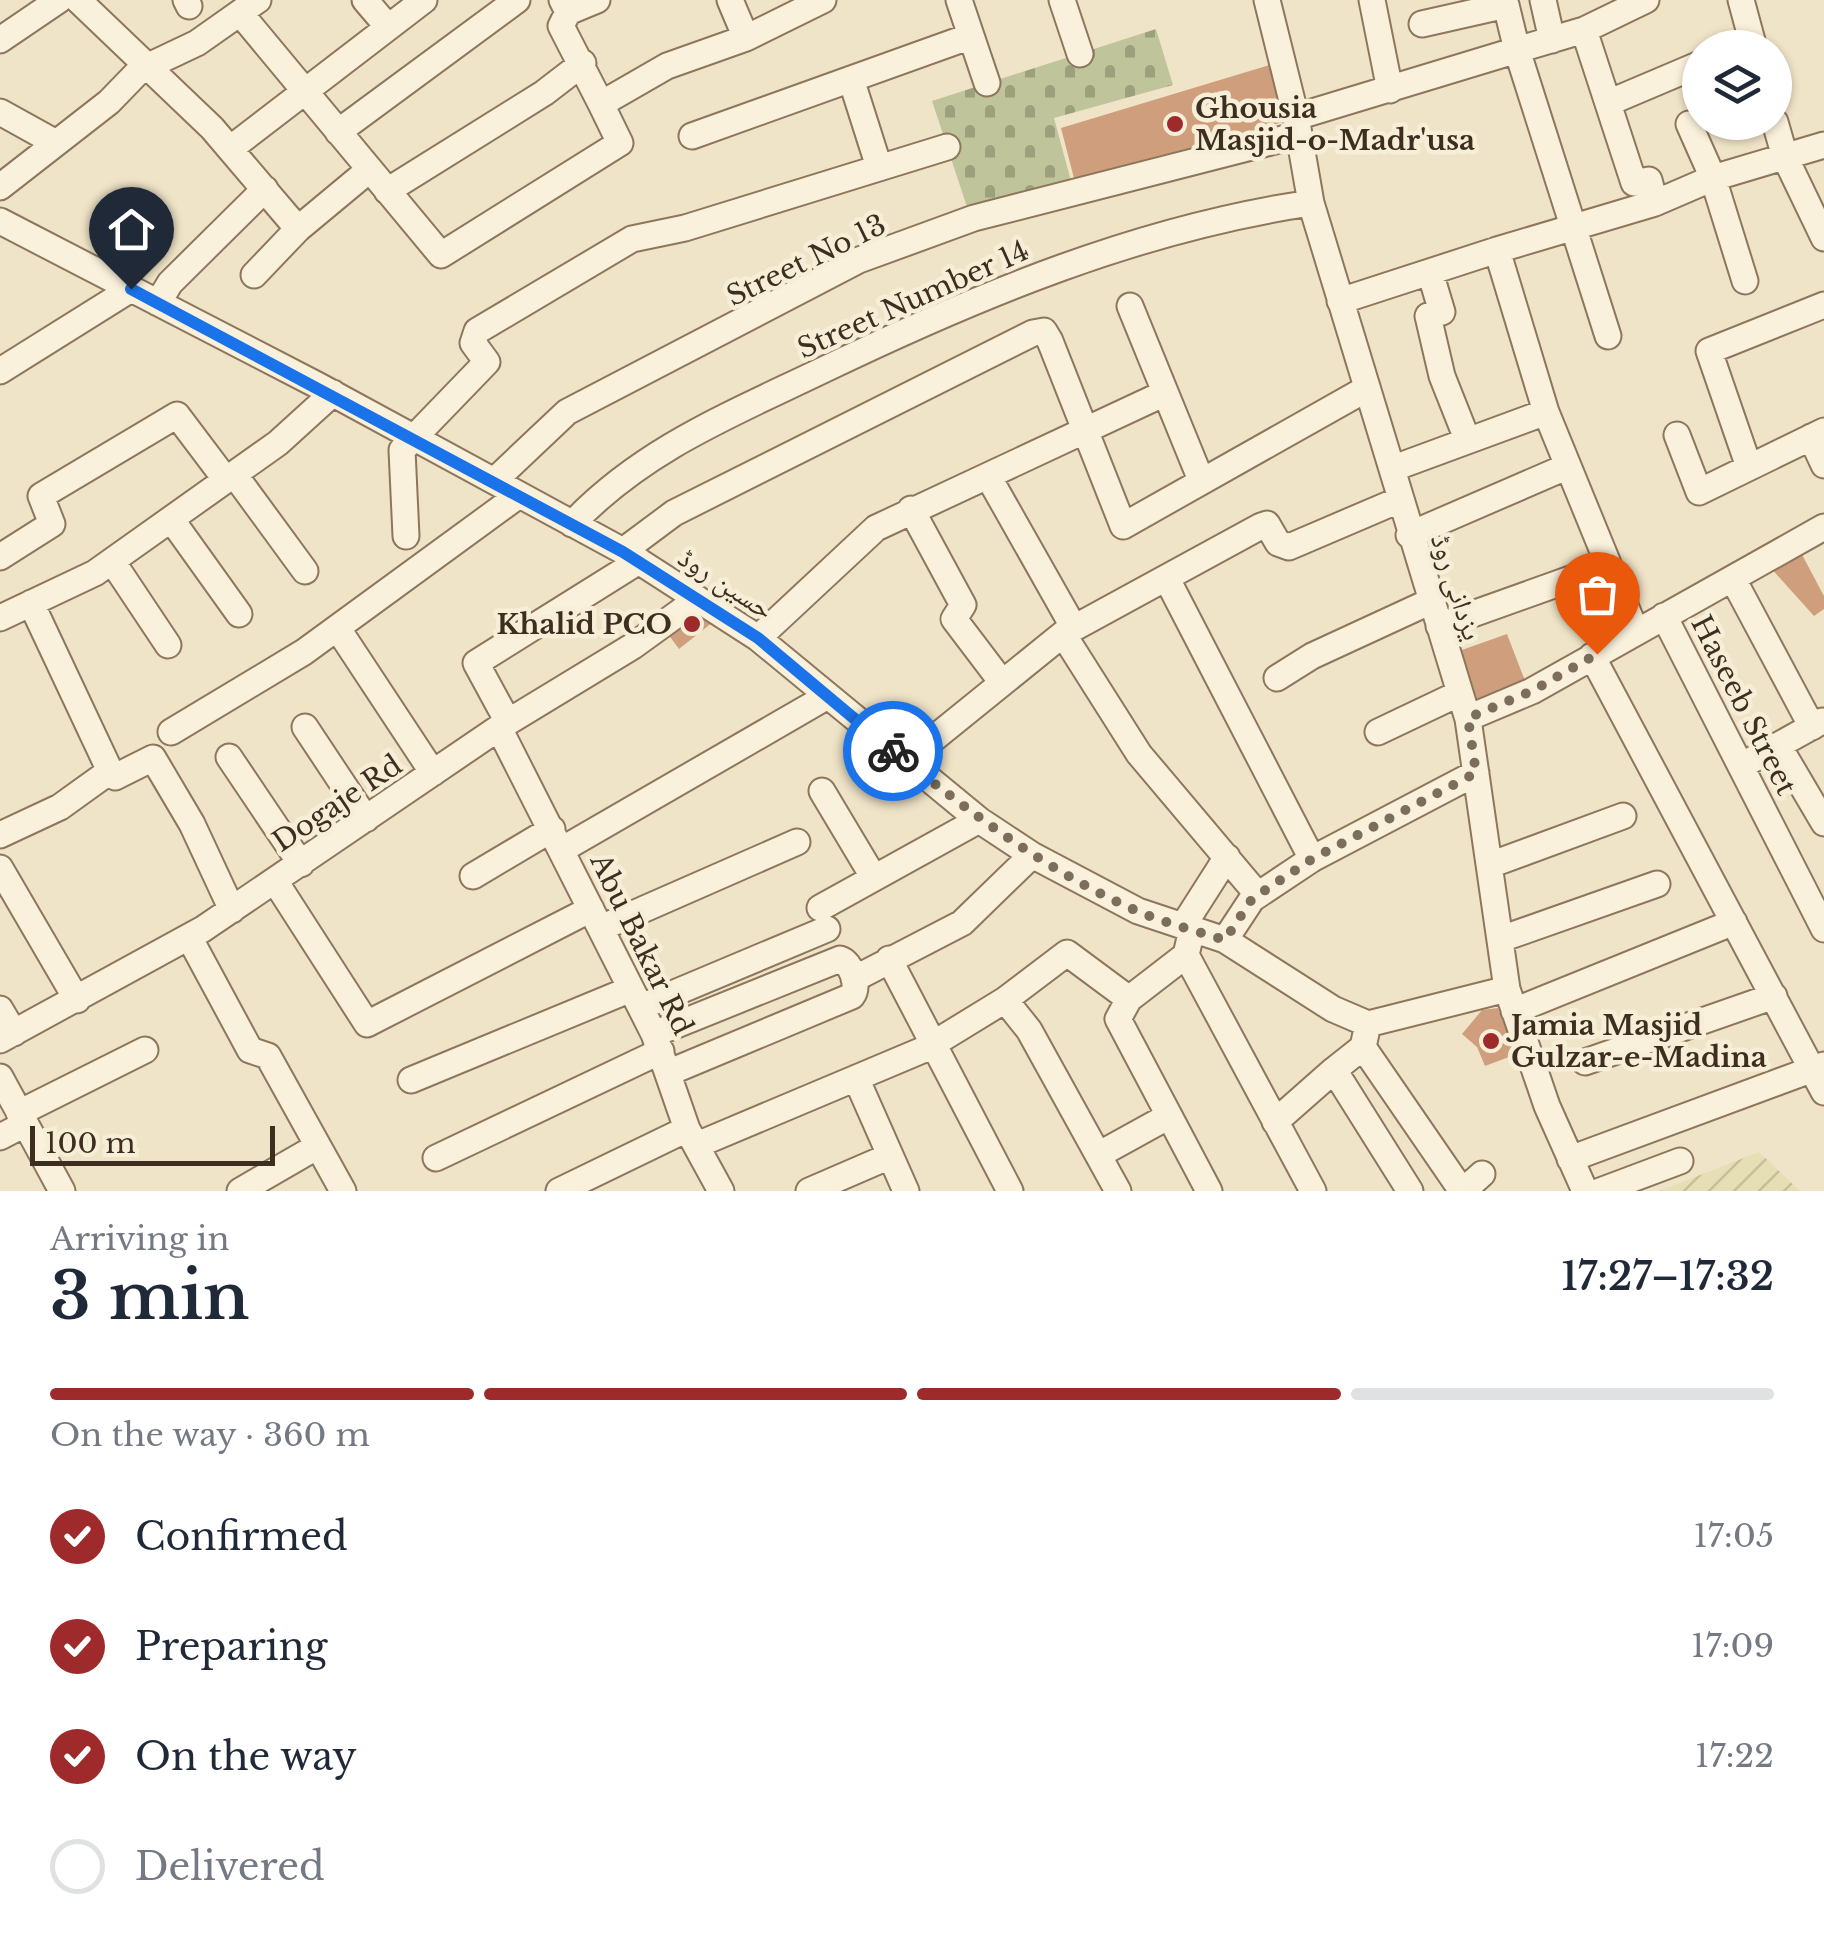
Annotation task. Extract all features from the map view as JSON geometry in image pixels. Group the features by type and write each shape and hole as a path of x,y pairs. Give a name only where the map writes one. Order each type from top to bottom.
{"street":[{"path":"0,40 59,0"},
{"path":"78,0 230,149 298,228"},
{"path":"365,0 388,28"},
{"path":"230,149 424,0"},
{"path":"338,132 516,0"},
{"path":"0,187 147,67 197,43 249,7 306,92 442,256 620,143 562,26 565,6 597,0"},
{"path":"730,0 746,38"},
{"path":"601,104 667,66 746,38 823,0"},
{"path":"959,0 988,83"},
{"path":"1062,0 1080,54"},
{"name":"یزدانی روڈ","path":"1267,0 1311,202 1464,705 1510,1000 1584,1191"},
{"path":"1372,0 1390,90"},
{"path":"1543,0 1552,40"},
{"path":"1741,0 1749,30"},
{"name":"Street No 13","path":"494,481 566,412 860,260 974,218 1297,126 1390,90 1584,30 1633,3"},
{"path":"1422,24 1458,8 1506,5 1570,226 1608,336"},
{"path":"1584,30 1634,184 1649,180 1655,203"},
{"path":"692,136 971,36"},
{"path":"387,191 544,93 583,63"},
{"path":"1608,103 1682,72"},
{"path":"851,79 879,167"},
{"path":"0,112 56,144"},
{"path":"1696,140 1713,178 1746,281"},
{"path":"1780,140 1824,238"},
{"path":"1340,301 1570,226 1655,203 1713,178 1824,145"},
{"path":"406,536 401,455 413,437 487,362 474,343 477,331 632,239 685,228 948,147"},
{"path":"254,275 298,228 369,170"},
{"path":"158,302 170,284 264,189"},
{"name":"Street Number 14","path":"572,524 622,477 683,436 904,330 1016,282 1065,266 1264,210 1311,202"},
{"name":"حسین روڈ","path":"0,221 333,394 631,556 758,638 978,820 1032,855 1138,911 1225,940 1333,1008 1365,1035"},
{"path":"1497,250 1566,467 1636,632"},
{"path":"1430,272 1442,312 1428,316 1442,376 1467,439"},
{"path":"0,371 131,289"},
{"path":"1749,468 1709,350 1824,305"},
{"path":"1130,306 1201,480"},
{"path":"631,556 674,512 1044,330 1123,526 1366,389"},
{"path":"758,638 876,528 1165,393"},
{"path":"0,618 112,561 230,477 333,394"},
{"path":"1394,468 1546,412"},
{"path":"0,557 52,524 41,496 172,417 180,418 305,572"},
{"path":"1677,436 1699,492 1817,434 1824,465"},
{"path":"1409,534 1566,467"},
{"path":"988,476 1068,631 1139,754 1258,894"},
{"path":"170,732 338,629 519,495"},
{"path":"906,761 1068,631 1260,526 1266,524 1278,543 1289,546 1399,500"},
{"path":"911,509 963,606 954,619 1001,682"},
{"path":"171,520 239,614"},
{"path":"1378,732 1464,705 1532,691 1824,527"},
{"name":"Abu Bakar Rd","path":"631,556 476,662 557,839 662,1052 692,1137 721,1191"},
{"path":"112,561 168,645"},
{"path":"1278,678 1312,656 1434,614 1607,566"},
{"path":"1167,578 1312,859"},
{"path":"1733,578 1817,724 1741,766"},
{"name":"Dogaje Rd","path":"7,1037 190,937 503,725 633,646 698,600"},
{"path":"31,603 110,771 115,777 152,758 192,824 232,910"},
{"name":"Haseeb Street","path":"1664,616 1824,929"},
{"path":"338,629 433,773"},
{"path":"1570,1159 1820,1076 1592,656"},
{"path":"472,876 557,839 826,698"},
{"path":"305,727 366,820"},
{"path":"1778,745 1824,822"},
{"path":"229,757 301,864"},
{"path":"0,835 60,808 110,771"},
{"path":"1225,940 1258,894 1312,859 1476,773"},
{"path":"822,791 874,878"},
{"path":"1490,864 1623,816"},
{"path":"411,1080 636,998 824,918 874,878 978,820"},
{"path":"275,881 367,1024 596,918 797,842"},
{"path":"854,979 962,923 1032,855"},
{"path":"1227,857 1188,928 1186,955 1313,1191"},
{"path":"0,868 77,1000"},
{"path":"1501,939 1657,884"},
{"path":"1275,1122 1334,1070 1365,1035 1510,1000 1734,922"},
{"path":"190,937 250,1050 268,1056 343,1191"},
{"path":"559,1191 692,1137 856,1078 1005,1000 1066,952 1130,999"},
{"path":"1186,955 1130,999 1118,1019 1209,1191"},
{"path":"436,1158 662,1052 840,958 854,979 852,996 662,1052"},
{"path":"889,959 929,1043 1010,1191"},
{"path":"1585,1062 1774,996"},
{"path":"1005,1000 1029,1030 1118,1191"},
{"path":"0,1009 7,1037"},
{"path":"1365,1035 1469,1185"},
{"path":"0,1137 22,1119 145,1050"},
{"path":"1334,1070 1410,1191"},
{"path":"0,1078 62,1191"},
{"path":"856,1078 906,1191"},
{"path":"1100,1154 1169,1116"},
{"path":"240,1191 318,1146"},
{"path":"809,1191 890,1156"},
{"path":"1600,1191 1680,1161"}],"shaded area":[{"path":"1759,1152 1800,1191 1659,1191"}],"green space":[{"path":"1156,29 1173,85 1054,118 1071,181 969,213 932,101"}],"building":[{"name":"Ghousia Masjid-o-Madr'usa","path":"1273,64 1289,120 1076,186 1061,128"},
{"path":"1799,549 1824,596 1824,609 1814,616 1769,566"},
{"name":"Khalid PCO","path":"698,604 718,618 679,649 665,630"},
{"path":"1507,634 1527,686 1482,705 1468,698 1459,651"},
{"name":"Jamia Masjid Gulzar-e-Madina","path":"1498,1008 1517,1054 1485,1066 1477,1047 1462,1034 1482,1010"}],"way so far":[{"path":"893,751 978,820 1032,855 1138,911 1225,940 1252,899 1312,859 1476,773 1468,718 1532,691 1597,654"}],"place":[{"name":"Ghousia Masjid-o-Madr'usa","path":"1175,124"},
{"name":"Khalid PCO","path":"692,624"},
{"name":"Jamia Masjid Gulzar-e-Madina","path":"1491,1041"}],"route":[{"path":"131,289 320,386 623,552 758,638 893,751"}]}
